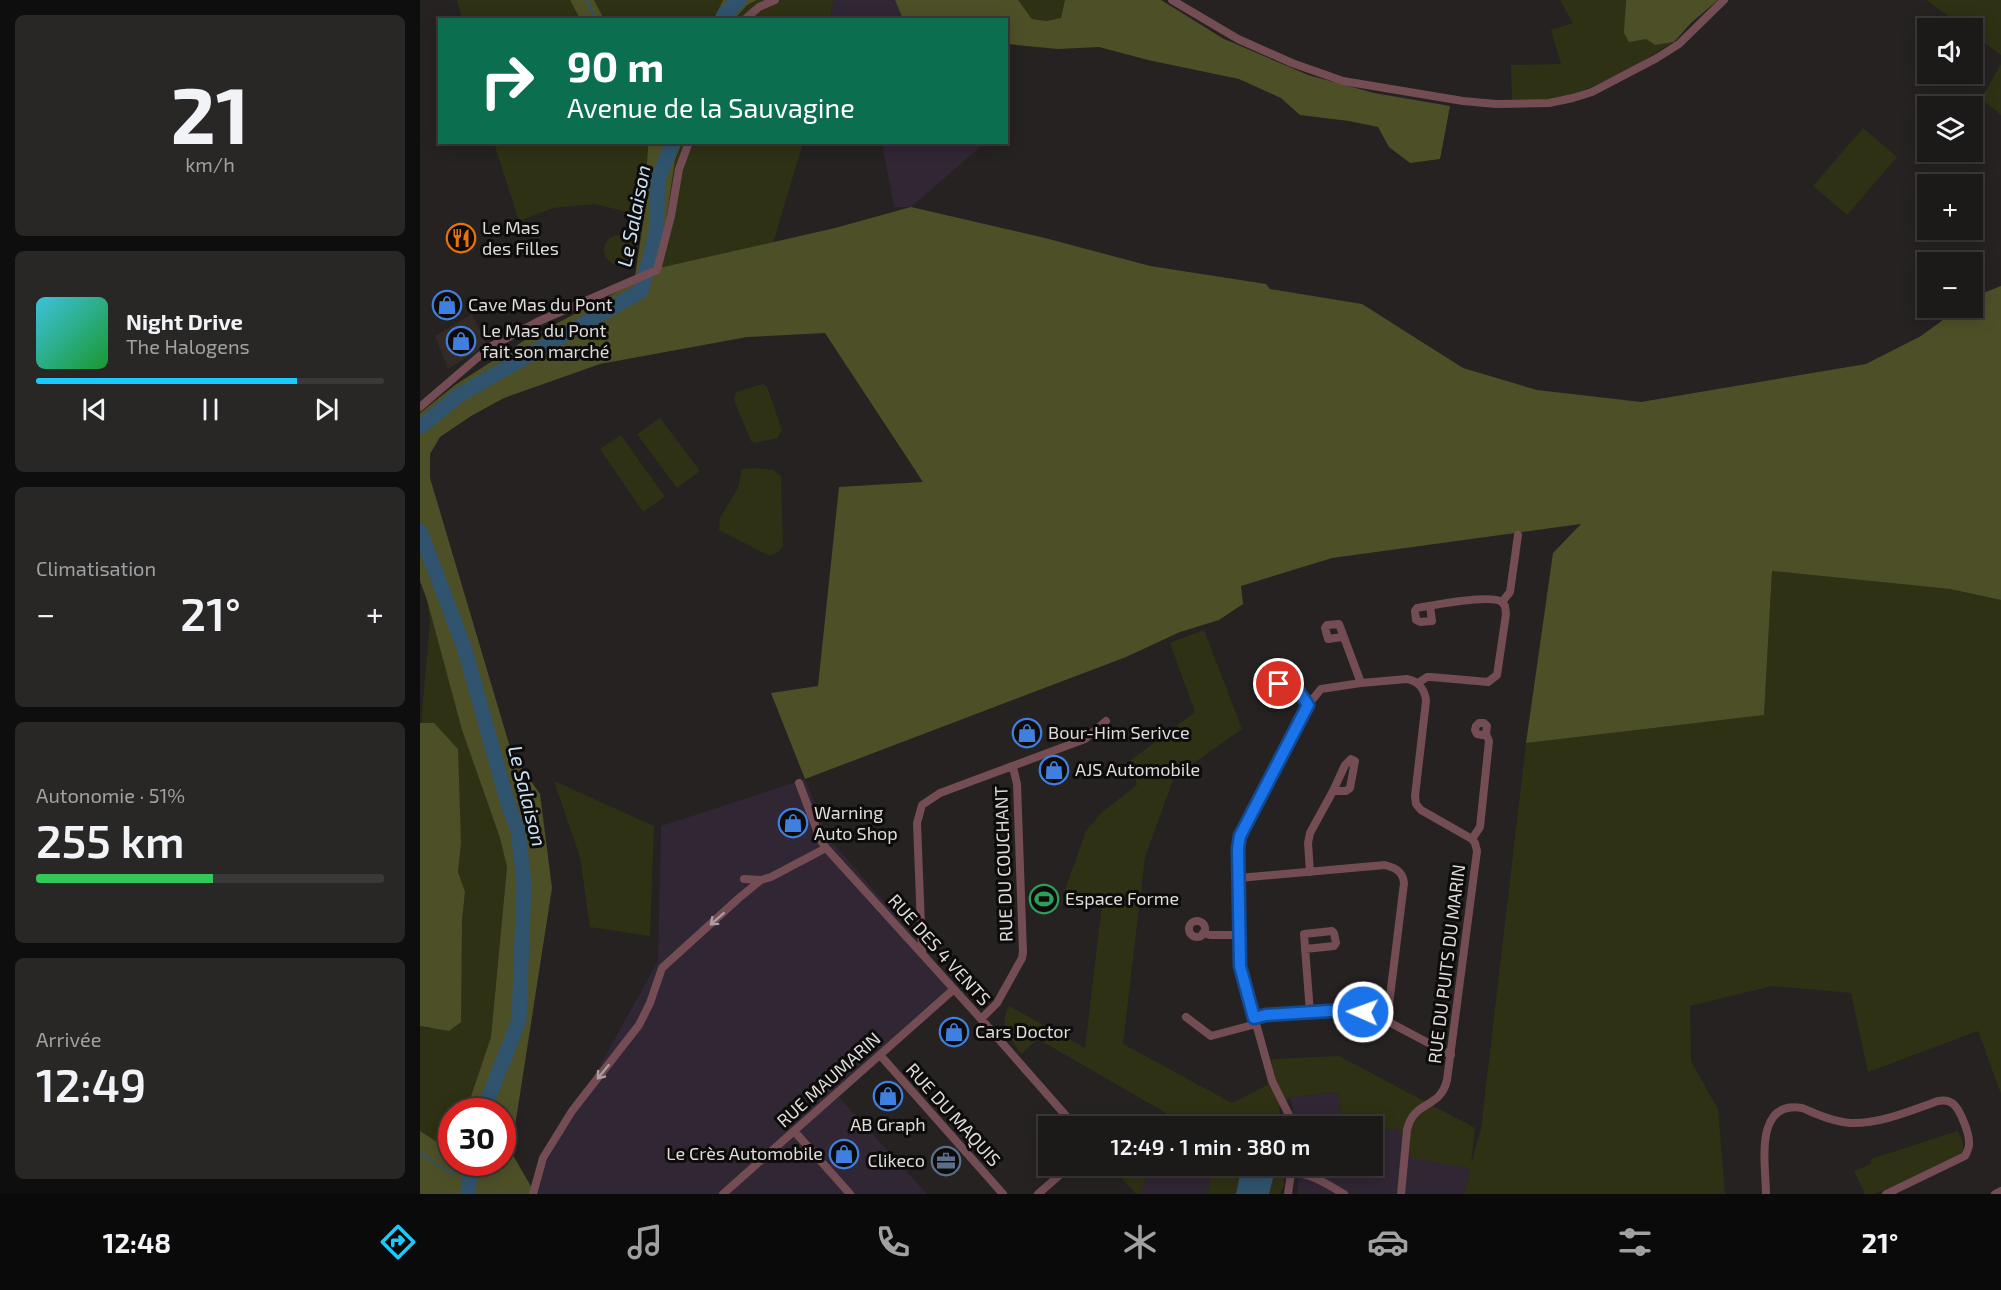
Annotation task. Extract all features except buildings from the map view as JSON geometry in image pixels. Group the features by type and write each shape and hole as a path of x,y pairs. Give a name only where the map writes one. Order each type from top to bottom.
{"street":[{"path":"746,18 759,7 775,0"},
{"path":"1172,0 1238,39 1292,63 1343,81 1462,101 1496,104 1549,103 1592,92 1679,44 1724,0"},
{"path":"420,407 490,347 537,322 657,270 671,216 679,169 688,144"},
{"path":"1502,602 1510,592 1518,535"},
{"path":"1289,1116 1272,1081 1240,966 1238,842 1308,705 1321,689 1407,679 1418,683 1427,677 1483,682 1493,679 1498,670 1506,610 1502,602 1492,598 1430,606"},
{"path":"1343,637 1361,683"},
{"path":"1291,683 1308,705"},
{"name":"RUE DU PUITS DU MARIN","path":"1401,1194 1408,1125 1416,1110 1437,1100 1444,1092 1447,1080 1477,851 1472,839 1421,810 1416,804 1426,701 1418,683"},
{"path":"922,953 917,823 922,805 940,793 1085,739 1106,721"},
{"path":"1472,839 1480,827 1489,741 1486,734"},
{"name":"RUE DU COUCHANT","path":"981,1019 997,1003 1022,958 1023,952 1017,784 1013,767"},
{"name":"RUE DES 4 VENTS","path":"799,783 820,840 826,848 1066,1116"},
{"path":"1310,872 1308,837 1333,791"},
{"path":"744,879 761,880 771,877 826,848"},
{"path":"1239,878 1385,865 1399,871 1404,878 1387,1021"},
{"path":"533,1193 543,1158 572,1111 639,1024 650,1004 662,968 761,880"},
{"path":"1203,933 1239,935"},
{"path":"1305,949 1310,1013"},
{"name":"RUE MAUMARIN","path":"723,1194 954,989"},
{"path":"1185,1017 1211,1036 1266,1015 1354,1010 1387,1021 1451,1055"},
{"name":"RUE DU MAQUIS","path":"880,1055 1003,1194"},
{"path":"1766,1194 1764,1135 1770,1122 1782,1111 1793,1108 1803,1109 1836,1121 1860,1123 1888,1118 1938,1101 1953,1104 1960,1112 1969,1139 1965,1156 1886,1194"},
{"path":"794,1131 850,1194"},
{"path":"1038,1194 1059,1176"},
{"path":"1288,1194 1291,1176"},
{"path":"1311,1176 1344,1194"},
{"path":"1995,1194 2001,1191"}],"shaded area":[{"path":"833,0 895,0 903,18 830,18"},
{"path":"882,144 984,144 911,207 894,207"},
{"name":"Le Mas du Pont fait son marché","path":"472,314 487,345 448,369 435,336"},
{"path":"805,779 828,837 960,990 839,1097 927,1194 532,1194 532,1188 658,961 661,826"},
{"path":"1338,1092 1341,1116 1294,1116 1290,1097"},
{"path":"1398,1128 1470,1168 1465,1194 1297,1194 1298,1176 1383,1176 1383,1130"},
{"path":"1147,1176 1212,1176 1207,1194 1139,1194"}],"green space":[{"path":"457,0 570,0 579,18 462,18"},
{"path":"570,0 594,0 603,18 579,18"},
{"path":"594,0 723,0 715,18 603,18"},
{"path":"723,0 757,0 747,5 736,18 714,18"},
{"path":"757,0 833,0 830,18 737,18 747,5"},
{"path":"895,0 1018,0 1032,19 1047,21 1061,18 1065,0 1161,0 1224,39 1308,75 1374,93 1450,106 1440,159 1410,163 1389,147 1378,127 1300,115 1281,98 1239,79 1099,47 1058,49 1008,44 1008,18 903,18"},
{"path":"1018,0 1065,0 1061,19 1047,21 1032,19"},
{"path":"1560,0 1626,0 1625,16 1646,39 1655,45 1674,42 1624,72 1578,93 1549,99 1512,100 1511,65 1561,64 1551,30 1573,23"},
{"path":"1626,0 1718,0 1691,23 1674,42 1655,45 1646,39 1629,42 1624,33"},
{"path":"1926,0 2001,0 2001,55 1983,42 1983,18 1951,18"},
{"path":"2001,64 2001,115 1983,101 1983,96"},
{"path":"1863,128 1897,157 1847,215 1813,186"},
{"path":"494,144 647,144 648,146 644,216 595,204 553,208 519,221"},
{"path":"647,144 682,144 675,160 666,221 655,269 835,228 911,207 1045,238 1150,266 1266,284 1270,289 1362,304 1463,368 1537,390 1641,402 1866,364 1921,336 1945,318 1983,318 1983,293 2001,286 2001,600 1950,589 1772,571 1764,715 1526,743 1553,553 1581,524 1332,558 1241,586 1243,604 1219,620 1180,632 1126,657 805,779 771,693 818,686 839,487 923,482 825,333 747,337 600,364 504,398 471,416 440,437 430,454 430,478 512,754 540,794 552,888 516,1120 516,1098 470,1098 491,1037 507,867 500,838 462,730 420,581 420,413 455,385 525,340 634,283 644,216"},
{"path":"682,144 803,144 773,243 654,270 666,221 675,160"},
{"path":"619,235 630,239 634,250 630,261 619,265 608,261 604,250 608,239"},
{"path":"763,384 767,387 782,430 777,438 754,443 751,441 734,400 736,392"},
{"path":"660,418 700,471 677,488 637,434"},
{"path":"621,435 665,497 643,512 600,449"},
{"path":"742,469 773,470 781,476 783,546 777,553 771,555 719,530 720,518 738,488"},
{"path":"1772,571 1950,589 2001,600 2001,1094 1978,1031 1868,1072 1851,993 1772,986 1690,1006 1691,1061 1718,1109 1725,1194 1465,1194 1470,1168 1412,1158 1398,1128 1383,1130 1383,1116 1341,1116 1338,1092 1290,1097 1279,1107 1280,1116 1163,1116 1166,1113 1038,1039 1021,1054 1009,1036 1005,1020 1009,1006 1085,1048 1103,895 1076,894 1065,890 1086,831 1101,813 1137,785 1131,760 1195,712 1170,643 1204,630 1242,729 1174,777 1145,857 1123,1044 1232,1103 1269,1084 1272,1059 1339,1056 1475,1128 1471,1164 1481,1129 1526,743 1764,715"},
{"path":"427,600 462,730 500,838 507,867 491,1037 470,1098 438,1098 438,1143 420,1131 420,1026 429,1029 462,920 465,892 458,872 461,844 434,723 421,723 430,622"},
{"path":"420,723 434,723 458,749 461,844 458,872 465,892 462,920 461,1022 449,1031 420,1026"},
{"path":"554,781 654,826 650,936 590,927 580,857"},
{"path":"420,1131 438,1143 438,1176 516,1176 516,1161 532,1188 532,1194 420,1194"},
{"path":"1958,1131 1963,1142 1963,1154 1875,1194 1865,1194 1854,1171 1871,1164 1871,1159"},
{"path":"1120,1176 1147,1176 1139,1194 1136,1194"},
{"path":"1212,1176 1284,1176 1284,1185 1280,1194 1207,1194"}],"water":[{"path":"1240,1176 1274,1176 1269,1194 1236,1194"}],"waterway":[{"path":"587,0 595,18"},
{"name":"Le Salaison","path":"723,18 739,0"},
{"name":"Le Salaison","path":"420,427 459,395 641,291 656,234 658,179 672,144"},
{"name":"Le Salaison","path":"420,531 465,650 508,804 518,831 524,883 519,1020 488,1098"},
{"path":"420,1153 438,1165"},
{"name":"Le Salaison","path":"468,1194 470,1176"}],"place":[{"name":"Le Mas des Filles","path":"461,238"},
{"name":"Cave Mas du Pont","path":"447,305"},
{"name":"Le Mas du Pont fait son marché","path":"461,341"},
{"name":"Bour-Him Serivce","path":"1027,733"},
{"name":"AJS Automobile","path":"1054,770"},
{"name":"Warning Auto Shop","path":"793,823"},
{"name":"Espace Forme","path":"1044,899"},
{"name":"Cars Doctor","path":"954,1032"},
{"name":"AB Graph","path":"888,1096"},
{"name":"Le Crès Automobile","path":"844,1154"},
{"name":"Clikeco","path":"946,1161"}],"route":[{"path":"1279,684 1294,685 1305,704 1308,705 1238,842 1240,966 1254,1018 1266,1015 1345,1010 1363,1012"}]}
